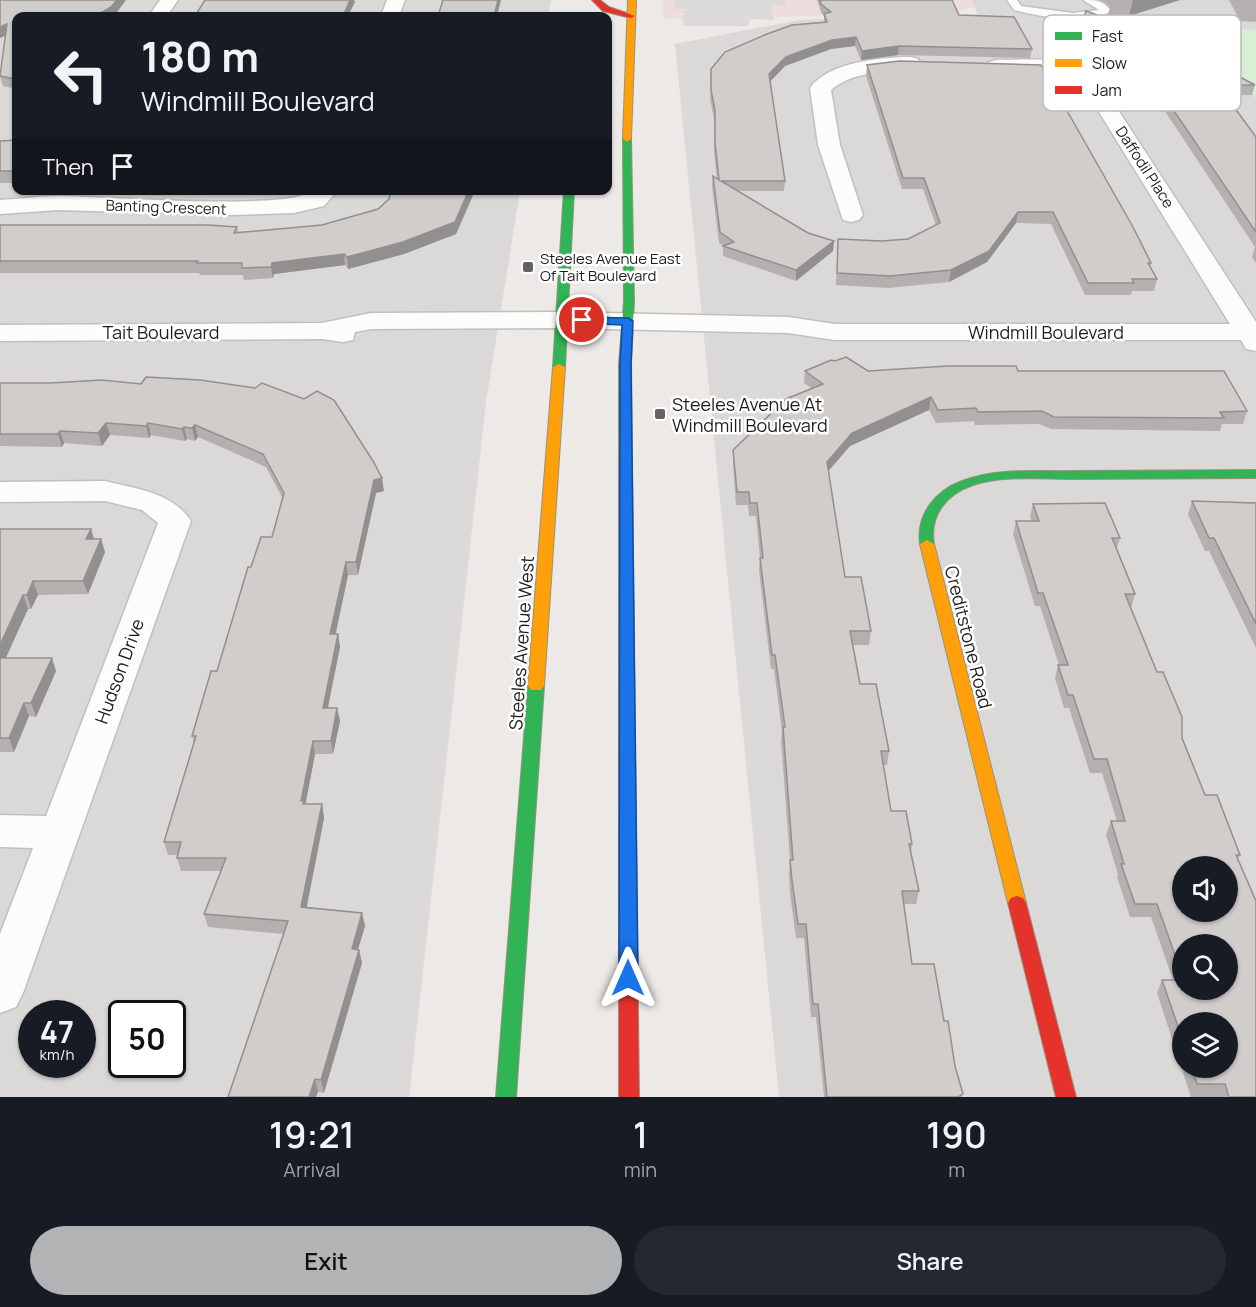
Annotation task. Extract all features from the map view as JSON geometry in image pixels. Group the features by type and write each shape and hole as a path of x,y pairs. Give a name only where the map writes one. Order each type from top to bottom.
{"main road":[{"path":"596,0 606,9 631,16"},
{"path":"628,1097 627,109 632,0"},
{"name":"Steeles Avenue West","path":"506,1097 568,328 569,195"},
{"name":"Creditstone Road","path":"1066,1097 925,537 927,517 940,501 957,488 1000,476 1256,474"}],"street":[{"path":"851,215 829,145 820,88 831,79 863,68 898,63 936,64"},
{"name":"Daffodil Place","path":"980,65 1043,68"},
{"name":"Daffodil Place","path":"1109,111 1254,336"},
{"name":"Banting Crescent","path":"0,207 58,203 232,208 294,206 316,201 322,195"},
{"name":"Tait Boulevard","path":"322,331 371,321 568,328"},
{"name":"Windmill Boulevard","path":"517,343 568,328 791,340 835,332 1254,336"},
{"name":"Tait Boulevard","path":"0,333 322,331 362,337 517,343"},
{"name":"Hudson Drive","path":"0,492 105,491 153,503 175,521 0,993"},
{"path":"0,831 60,832"}],"lane":[{"path":"1012,0 1018,8 1056,14 1095,14 1106,10 1100,4 1088,0"}],"shaded area":[{"path":"0,0 551,0 549,12 12,12 12,195 519,195 486,402 409,1097 0,1097"},
{"path":"662,0 972,0 975,6 951,14 664,19"},
{"path":"675,0 785,0 786,5 771,5 774,20 750,19 748,26 683,26 683,11 690,9 675,9"},
{"path":"972,0 1256,0 1256,30 1241,30 1241,15 1043,15 1043,111 1241,111 1241,80 1256,98 1256,1097 779,1097 675,44 799,20 978,16"}],"green space":[{"path":"1241,29 1256,30 1256,98 1241,80"}],"building":[{"path":"0,0 117,0 103,12 12,12 12,78 0,76 7,24 0,27"},
{"path":"205,0 350,0 345,12 198,12"},
{"path":"443,0 498,0 495,12 439,12"},
{"path":"820,0 952,0 959,15 1014,17 1032,49 899,46 862,51 856,37 832,40 786,57 769,74 785,181 721,181 808,233 834,241 796,270 723,246 734,242 720,232 713,176 719,180 711,69 725,52 767,34 792,25 827,22 824,14 831,12 821,4"},
{"path":"1086,11 1097,15 1084,15"},
{"path":"899,61 1041,65 1043,69 1043,111 1067,111 1133,227 1157,279 1132,279 1134,283 1088,283 1053,212 1018,212 989,251 951,270 890,276 837,273 838,239 882,241 908,239 940,223 924,178 903,178 867,65"},
{"path":"1241,78 1255,85 1241,85"},
{"path":"1174,111 1237,111 1256,137 1256,232"},
{"path":"12,140 12,171 0,171 0,141"},
{"path":"390,195 467,195 455,222 403,242 347,257 344,254 272,263 271,267 242,268 242,263 197,263 198,261 0,261 0,225 208,225 237,227 234,233 322,225 378,209 389,199"},
{"path":"846,357 868,371 947,366 1016,366 1018,371 1224,371 1247,411 1220,412 1224,418 1054,417 1042,411 978,412 976,408 938,410 931,397 852,433 827,462 845,577 861,577 871,631 850,631 860,684 876,684 889,751 881,751 891,811 906,811 912,844 909,844 919,891 902,891 912,964 934,964 944,1021 948,1021 955,1066 963,1094 958,1097 827,1097 818,1004 813,1004 806,924 798,924 790,860 793,860 783,727 785,727 775,655 772,655 760,558 763,558 757,503 750,503 749,492 737,492 733,450 786,399 823,384 805,371 831,360"},
{"path":"146,377 200,380 255,388 262,383 304,399 317,391 334,400 382,478 374,480 356,562 346,562 330,634 338,634 323,708 337,708 331,741 313,741 301,801 304,801 303,804 322,804 301,907 362,913 352,949 359,950 321,1080 315,1079 309,1097 228,1097 288,921 204,914 226,858 177,858 181,842 164,842 196,736 192,736 211,671 217,671 248,567 251,567 261,537 272,537 284,493 263,454 195,425 192,428 182,429 148,423 146,426 106,423 98,433 60,431 58,434 0,434 0,383 102,380 141,384"},
{"path":"1192,501 1256,503 1256,624 1214,538 1209,538"},
{"path":"1105,503 1120,538 1112,538 1135,594 1125,594 1157,672 1163,672 1182,717 1182,738 1205,795 1217,795 1240,855 1172,856 1172,922 1238,922 1238,860 1256,901 1256,1097 1229,1097 1225,1084 1197,1084 1195,1078 1238,1078 1238,1012 1173,1012 1162,980 1172,980 1172,1000 1238,1000 1238,934 1172,934 1172,946 1157,904 1135,904 1121,864 1124,864 1111,821 1125,821 1107,759 1094,759 1073,695 1068,695 1058,665 1068,665 1043,593 1038,593 1016,521 1039,521 1033,504"},
{"path":"0,529 91,529 86,539 101,539 83,581 33,581 27,595 23,595 0,645"},
{"path":"0,658 52,658 31,703 24,703 9,738 0,738"}],"traffic: fast":[{"path":"627,139 629,301 625,364 627,755"},
{"path":"559,367 569,195"},
{"path":"927,544 928,519 942,498 956,488 984,479 1038,475 1256,474"},
{"path":"506,1097 536,686"}],"traffic: slow":[{"path":"627,139 632,0"},
{"path":"536,686 559,367"},
{"path":"927,544 1017,903"}],"traffic: jam":[{"path":"596,0 606,9 631,16"},
{"path":"627,755 629,1097"},
{"path":"1017,903 1066,1097"}],"place":[{"name":"Steeles Avenue East Of Tait Boulevard","path":"528,267"},
{"name":"Steeles Avenue At Windmill Boulevard","path":"660,414"}],"route":[{"path":"582,320 628,321 625,364 628,978"}]}
